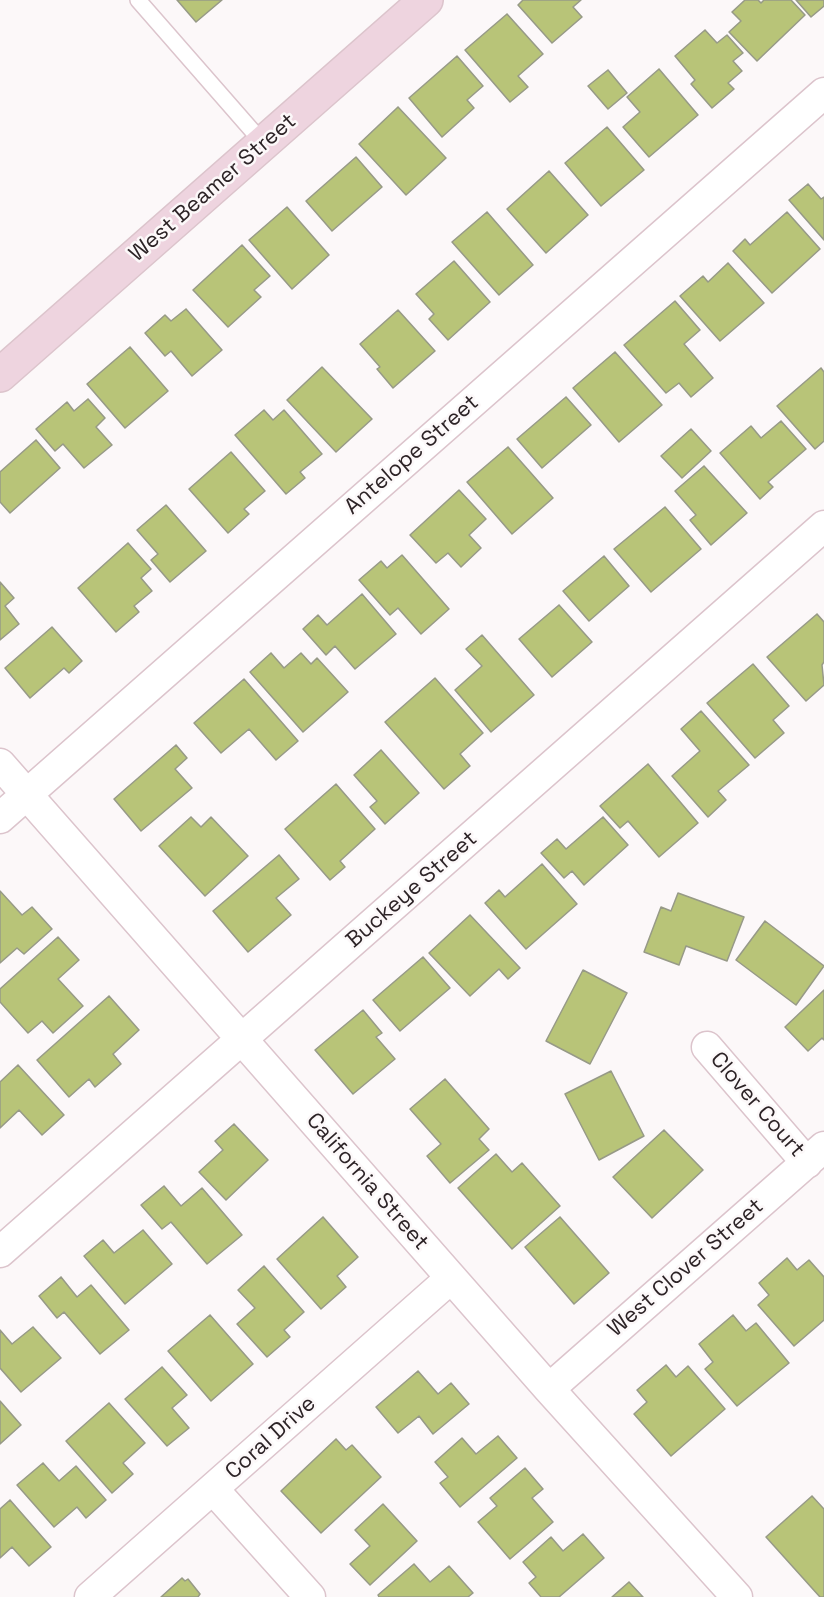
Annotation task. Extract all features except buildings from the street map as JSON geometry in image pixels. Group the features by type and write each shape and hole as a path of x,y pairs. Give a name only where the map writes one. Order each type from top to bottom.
{"street":[{"name":"West Beamer Street","path":"0,375 426,0"},
{"name":"Antelope Street","path":"0,818 824,93"},
{"name":"Buckeye Street","path":"0,1252 824,526"},
{"name":"California Street","path":"0,764 549,1389 737,1597"},
{"name":"Clover Court","path":"706,1047 815,1155"},
{"name":"West Clover Street","path":"549,1389 815,1155"},
{"name":"Coral Drive","path":"90,1597 451,1278"},
{"path":"213,1489 310,1597"}],"lane":[{"path":"138,0 263,143"}]}
